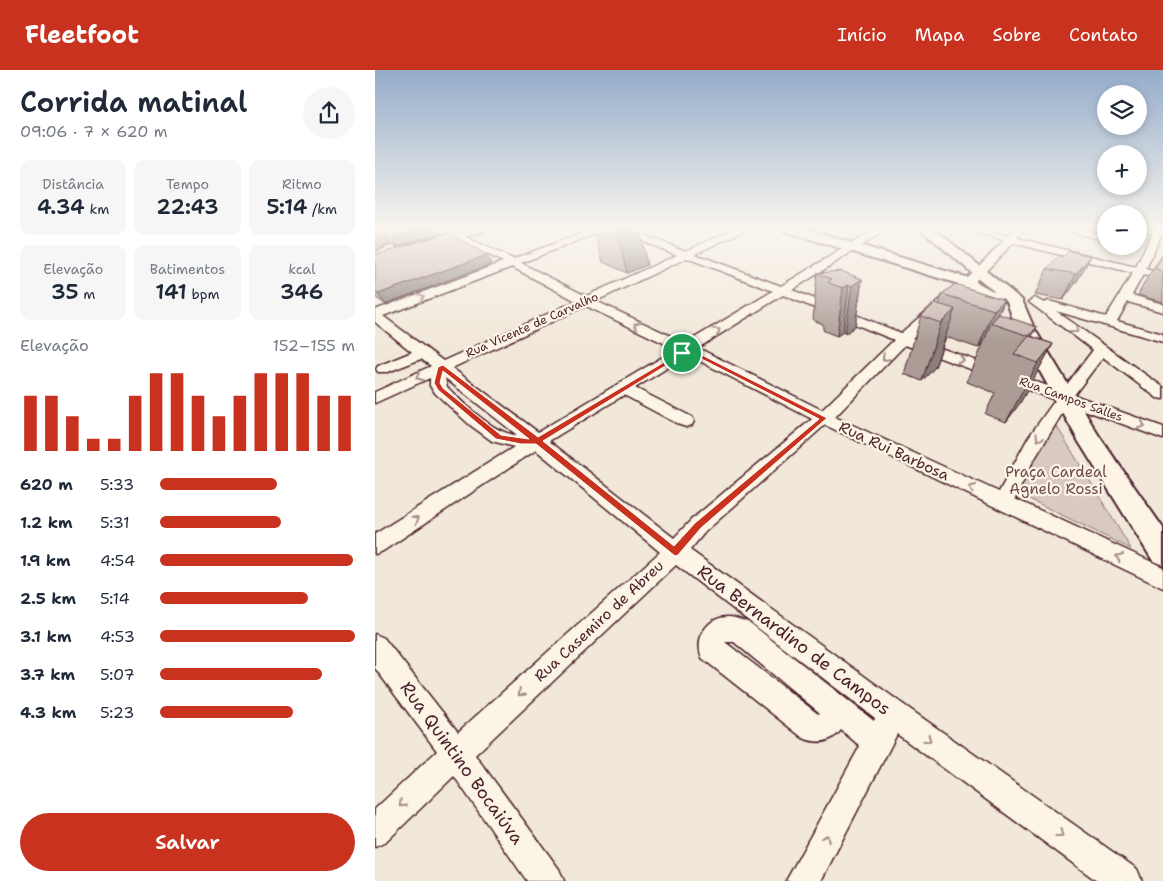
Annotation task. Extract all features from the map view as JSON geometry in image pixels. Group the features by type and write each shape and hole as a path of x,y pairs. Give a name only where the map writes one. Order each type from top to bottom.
{"main road":[{"path":"932,266 974,276"},
{"path":"964,266 1006,300 1025,328 1091,442 1163,552"}],"street":[{"path":"375,315 505,266"},
{"name":"Rua Rui Barbosa","path":"518,266 824,418 1163,578"},
{"name":"Rua Vicente de Carvalho","path":"375,398 662,266"},
{"name":"Rua Campos Salles","path":"716,266 903,339 1163,433"},
{"path":"375,545 537,441 824,266"},
{"name":"Rua Casemiro de Abreu","path":"375,831 675,552 698,526 824,418 903,339 984,266"},
{"path":"1123,266 1163,277"},
{"path":"1110,322 1140,271 1141,266"},
{"path":"1124,297 1163,308"},
{"path":"1006,300 1035,302 1163,338"},
{"path":"1035,302 1163,394"},
{"name":"Rua Bernardino de Campos","path":"375,315 537,441 675,552 894,715 1125,881"},
{"path":"1004,503 1011,485 1064,396 1101,350"},
{"path":"385,370 422,353"},
{"path":"624,388 686,422"},
{"path":"839,709 827,727 820,730 813,728 711,649 712,637 725,628 741,632 839,709 878,742"},
{"name":"Rua Quintino Bocaiúva","path":"375,647 457,753 547,881"},
{"path":"803,881 894,715"}],"green space":[{"name":"Praça Cardeal Agnelo Rossi","path":"1056,425 1131,549 1015,492"}],"building":[{"path":"375,266 457,266 378,294 375,292"},
{"path":"1050,266 1083,266 1076,274 1047,269"},
{"path":"1157,266 1163,266 1163,271 1155,269"},
{"path":"841,271 862,279 852,286 849,285 843,288 829,283 832,279 817,273"},
{"path":"955,284 1005,300 994,310 942,294"},
{"path":"935,303 955,309 941,323 921,316"},
{"path":"999,314 1037,327 1029,336 991,323"},
{"path":"1029,336 1053,344 1038,363 1014,354"}],"route":[{"path":"682,353 537,441 441,367 437,383 440,389 465,411 499,437 521,442 537,441 675,552 698,526 824,418 688,350 682,353"}]}
